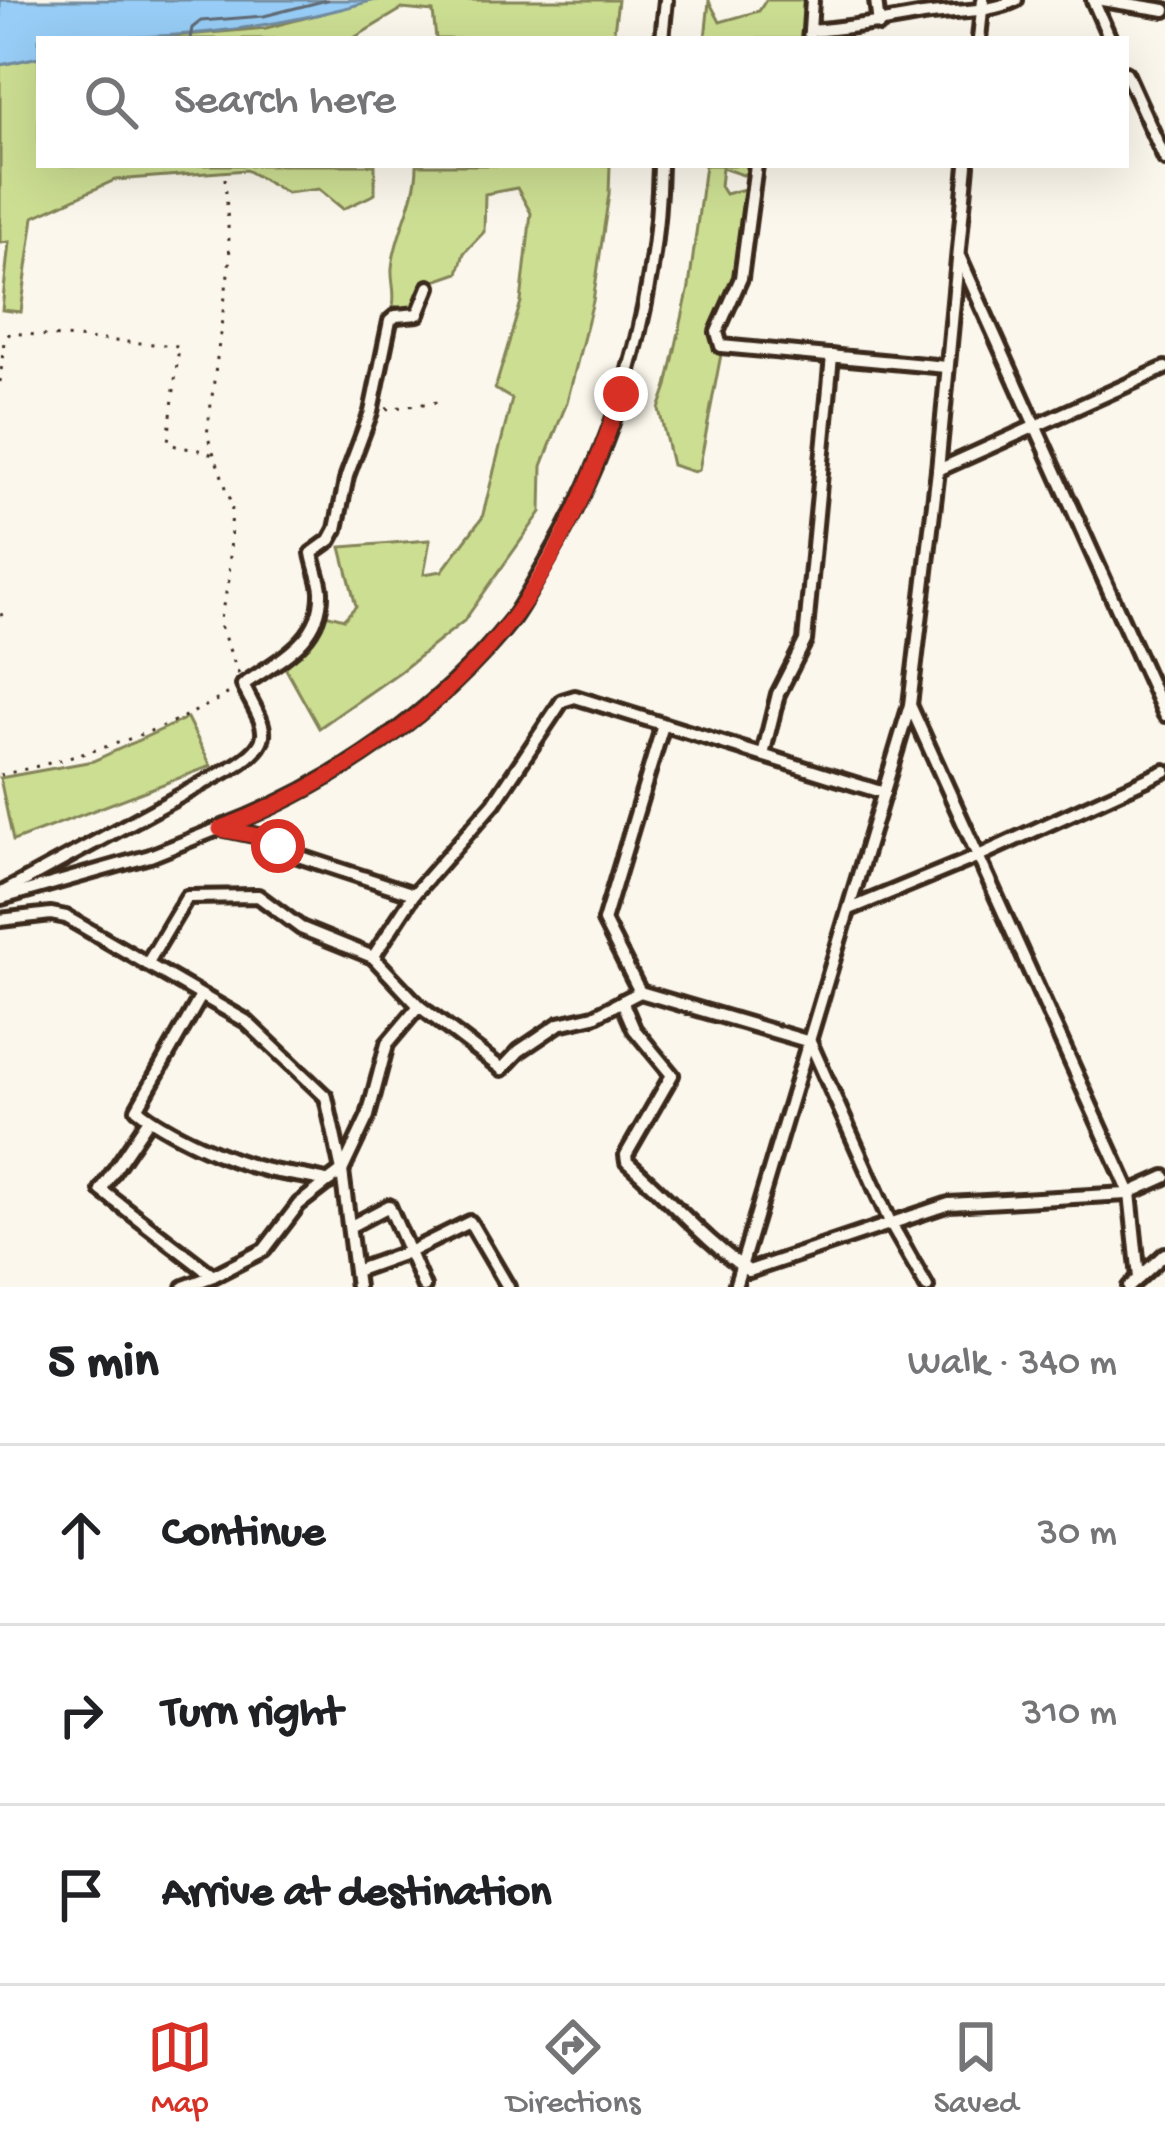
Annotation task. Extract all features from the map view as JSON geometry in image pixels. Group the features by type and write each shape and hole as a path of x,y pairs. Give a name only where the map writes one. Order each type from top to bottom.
{"street":[{"path":"662,36 666,0"},
{"path":"812,0 810,35 1016,0"},
{"path":"876,0 879,26"},
{"path":"1109,36 1097,0 1165,10"},
{"path":"979,36 982,5"},
{"path":"1129,81 1165,159"},
{"path":"0,897 150,856 290,800 363,754 440,695 515,615 574,515 603,450 643,310 659,207 660,168"},
{"path":"756,168 742,278 717,338 725,346 946,368"},
{"path":"735,1287 910,705 968,168"},
{"path":"959,256 1165,715"},
{"path":"0,897 257,753 265,742 243,685 307,639 316,625 321,585 312,553 336,529 346,476 371,412 390,321 418,314 429,286"},
{"path":"764,755 778,694 806,640 832,356"},
{"path":"938,470 1165,368"},
{"path":"373,957 414,894 494,803 562,700 575,698 884,793"},
{"path":"910,705 1130,1193 1139,1277"},
{"path":"640,992 604,921 663,725"},
{"path":"850,909 1165,771"},
{"path":"220,829 258,836 298,856 414,894"},
{"path":"147,964 187,898 258,896 301,928 373,957 419,1006 502,1070 519,1051 560,1024 594,1016 640,992 810,1042 890,1222 924,1286"},
{"path":"0,920 51,914 66,917 246,1021 326,1097 351,1226 357,1287"},
{"path":"202,996 136,1109 264,1169 329,1181"},
{"path":"622,1001 634,1029 672,1075 626,1155 627,1162 668,1196 697,1231 749,1271 949,1204 1130,1193 1165,1177"},
{"path":"184,1287 264,1250 299,1204 342,1171 368,1116 387,1044 419,1006"},
{"path":"149,1119 101,1190 213,1276"},
{"path":"351,1226 389,1206 424,1287"},
{"path":"355,1271 470,1222 508,1287"},
{"path":"1129,1287 1165,1254"}],"path":[{"path":"0,775 68,760 183,717 243,685 219,622 229,580 232,504 208,435 230,258 225,178"},
{"path":"0,382 4,341 10,333 178,346 168,442 175,447 198,447 214,456"},
{"path":"371,412 438,402"},
{"path":"0,615 9,613"}],"green space":[{"path":"374,0 618,0 613,36 436,36 433,12 402,9 357,36 175,36 266,28"},
{"path":"766,0 811,0 809,36 705,36 709,1 720,22 759,11"},
{"path":"36,58 36,168 375,168 375,194 343,209 319,189 287,193 246,170 115,180 34,217 21,312 2,310 9,242 0,243 0,65"},
{"path":"417,168 610,168 593,301 567,402 542,466 541,512 464,621 319,728 281,660 308,642 322,613 344,619 356,606 341,547 430,540 424,574 442,571 482,518 512,399 495,389 521,302 531,213 517,188 485,194 484,232 464,253 458,273 432,282 415,311 393,306 392,273"},
{"path":"705,168 722,168 720,186 725,194 745,189 750,193 739,278 722,319 722,349 699,470 694,472 672,465 659,409 689,287"},
{"path":"722,168 753,168 743,175"},
{"path":"187,718 211,766 13,841 0,778 93,761"}],"water":[{"path":"0,0 374,0 290,20 208,32 36,36 36,58 0,65"}],"route":[{"path":"278,846 258,836 220,829 290,800 363,754 440,695 484,652 515,615 574,515 621,394"}]}
